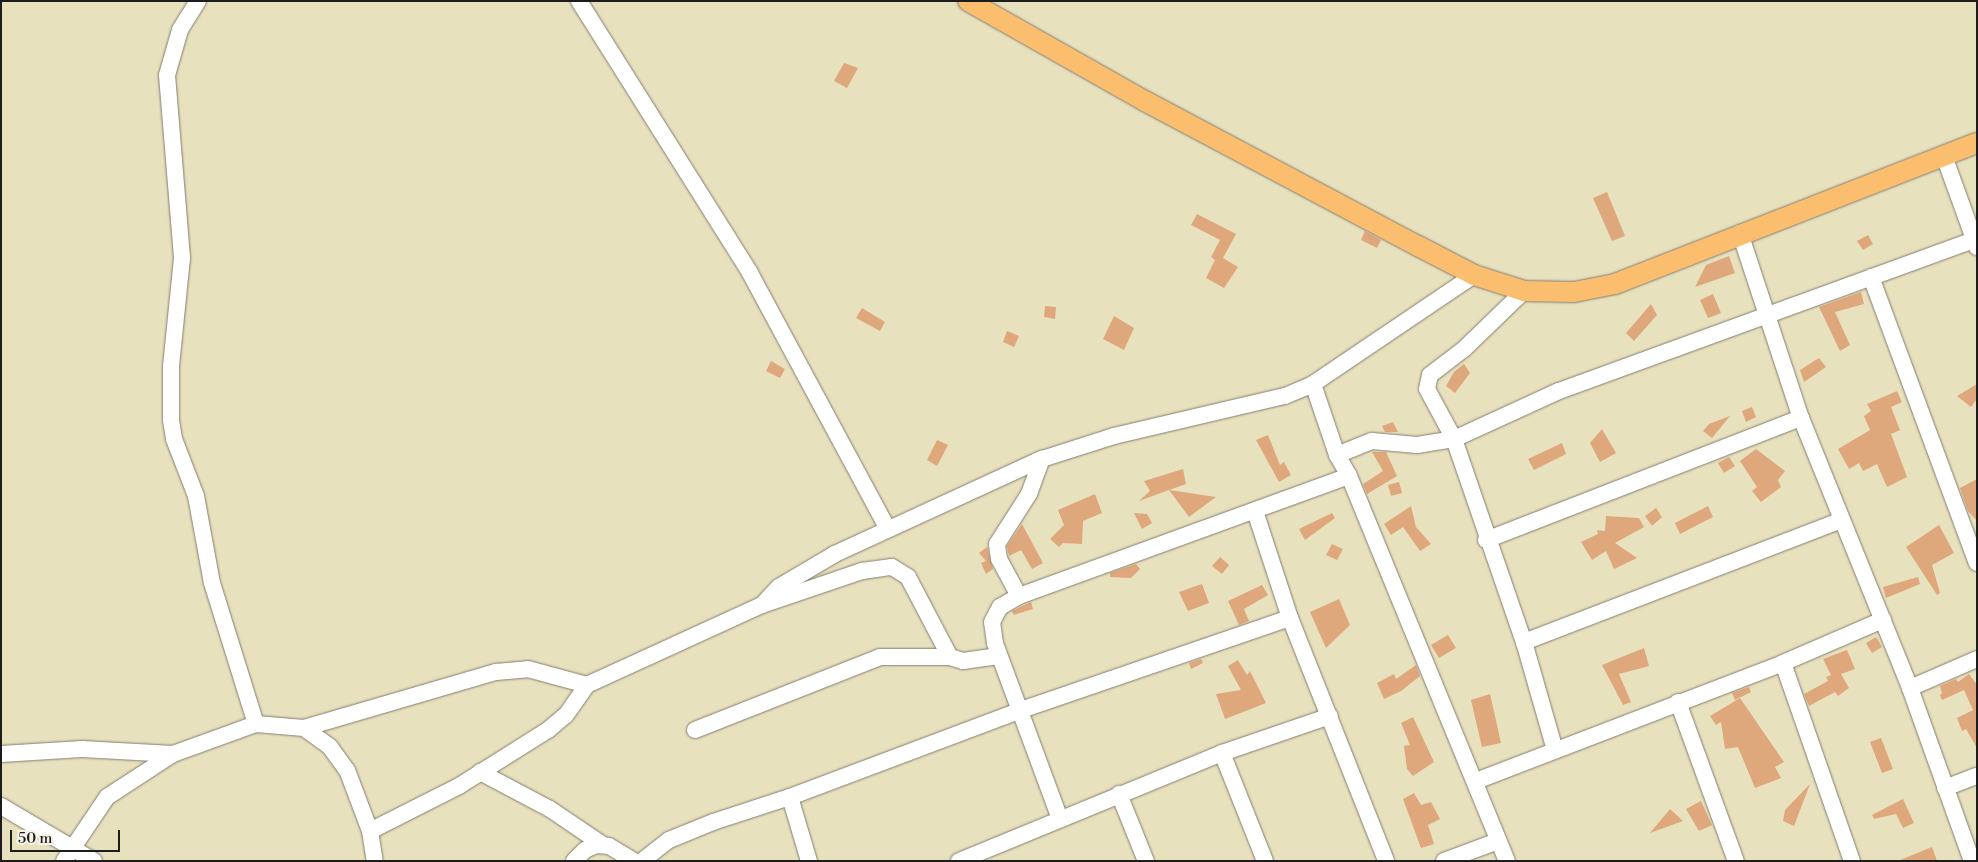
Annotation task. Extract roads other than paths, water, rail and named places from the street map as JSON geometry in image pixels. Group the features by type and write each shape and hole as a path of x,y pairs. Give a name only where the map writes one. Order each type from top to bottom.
{"main road":[{"path":"968,1 1145,101 1474,275 1524,291 1562,293 1599,289 1977,143"}],"street":[{"path":"198,1 180,30 166,75 182,258 172,366 171,420 176,446 196,496 212,583 256,724"},
{"path":"579,1 750,273 888,529"},
{"path":"1337,455 1372,441 1417,445 1454,440 1559,391 1871,277 1976,242 1944,156"},
{"path":"1740,233 1765,315 1840,521 1910,688 1972,861"},
{"path":"762,605 779,586 800,573 888,529 1042,458 1105,438 1285,396 1313,384 1474,275"},
{"path":"1871,277 1977,563"},
{"path":"1524,291 1464,349 1430,375 1427,389 1454,440 1486,540 1524,642 1555,750"},
{"path":"1313,384 1337,455 1349,476 1476,781 1507,861"},
{"path":"1486,540 1802,418"},
{"path":"1019,596 999,559 997,544 1028,494 1042,458"},
{"path":"1060,819 1021,710 999,656 993,631 994,616 1007,602 1019,596 1349,476"},
{"path":"1255,511 1290,618 1386,861"},
{"path":"1524,642 1840,521"},
{"path":"370,831 459,786 557,723 587,685 762,605 862,571 892,567 912,583 950,657"},
{"path":"642,861 683,833 790,797 1021,710 1290,618"},
{"path":"1476,781 1678,702 1783,664 1883,620"},
{"path":"695,730 880,657 950,657 963,661 999,656"},
{"path":"1910,688 1977,659"},
{"path":"1783,664 1852,861"},
{"path":"68,855 104,799 173,754 256,724 304,728 496,672 528,670 587,685"},
{"path":"1678,702 1736,861"},
{"path":"959,861 1222,753 1330,716"},
{"path":"304,728 330,747 343,762 370,831 375,861"},
{"path":"1,754 82,749 173,754"},
{"path":"1222,753 1266,861"},
{"path":"480,772 550,809 603,845 634,861"},
{"path":"1945,788 1977,776"},
{"path":"1119,794 1146,861"},
{"path":"790,797 808,861"},
{"path":"1,806 68,855 94,861"},
{"path":"1444,861 1498,841"},
{"path":"574,861 585,850 603,845"}]}
